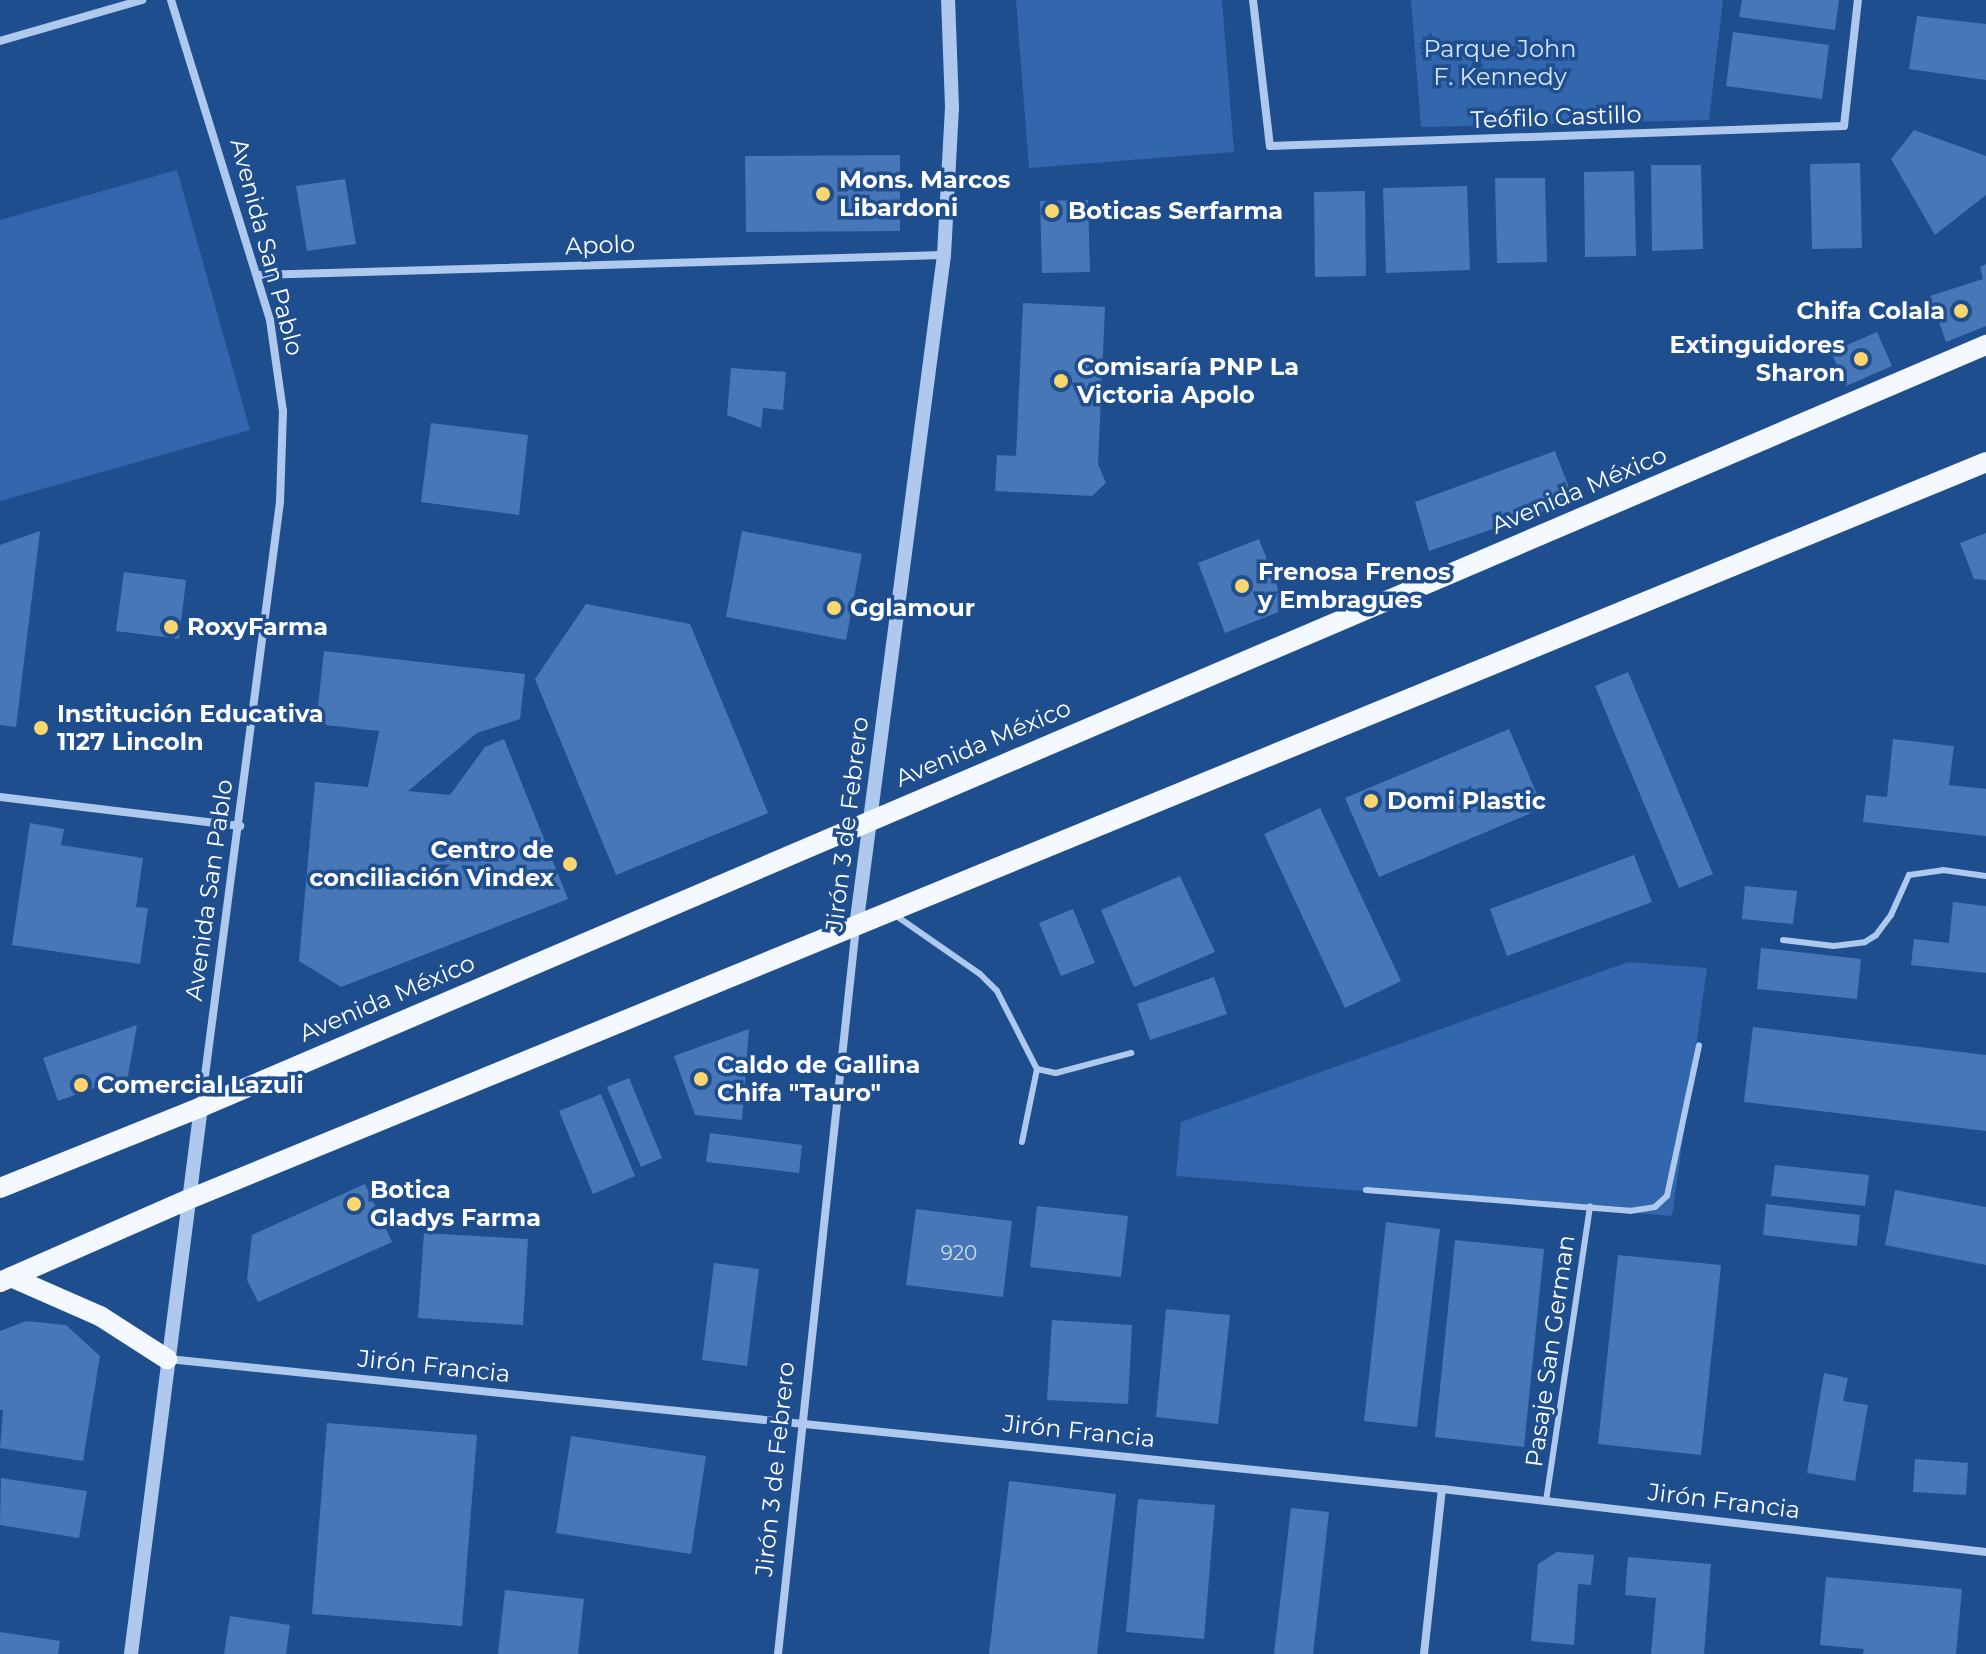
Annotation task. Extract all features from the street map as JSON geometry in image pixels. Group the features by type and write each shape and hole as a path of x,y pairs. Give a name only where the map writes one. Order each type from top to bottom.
{"main road":[{"name":"Avenida México","path":"0,1188 201,1107 1986,345"},
{"path":"6,1280 187,1200 1986,462"},
{"path":"6,1280 100,1316 167,1359"}],"street":[{"path":"0,41 142,0"},
{"name":"Avenida San Pablo","path":"131,1654 187,1200 240,826 284,457 278,365 258,275 171,0"},
{"name":"Jirón 3 de Febrero","path":"778,1654 868,820 944,255 952,107 948,0"},
{"name":"Teófilo Castillo","path":"1253,0 1270,146 1844,126 1858,0"},
{"name":"Apolo","path":"258,275 944,255"},
{"path":"0,797 240,826"},
{"name":"Jirón Francia","path":"167,1359 1442,1489 1986,1552"},
{"path":"1424,1654 1442,1489"}],"lane":[{"path":"1783,940 1834,946 1865,942 1876,935 1891,915 1909,875 1943,870 1986,876"},
{"path":"889,911 989,982 997,991 1037,1069 1022,1142"},
{"path":"1366,1190 1643,1211 1661,1203 1667,1196 1699,1045"},
{"path":"1037,1069 1056,1073 1131,1053"},
{"name":"Pasaje San German","path":"1546,1501 1590,1206"}],"green space":[{"path":"1016,0 1222,0 1234,152 1029,168"},
{"name":"Parque John F. Kennedy","path":"1411,0 1723,0 1709,120 1421,127"},
{"path":"177,170 250,430 0,501 0,220"},
{"path":"1628,962 1707,968 1672,1216 1176,1176 1181,1122"}],"building":[{"path":"1742,0 1839,0 1835,30 1739,17"},
{"path":"1917,16 1986,24 1986,80 1909,69"},
{"path":"1733,32 1829,45 1822,99 1726,86"},
{"path":"1914,130 1986,156 1986,195 1935,235 1891,159"},
{"name":"Mons. Marcos Libardoni","path":"900,155 900,231 746,232 745,156"},
{"path":"1860,163 1862,248 1812,249 1810,164"},
{"path":"1651,165 1701,165 1703,249 1652,251"},
{"path":"1634,171 1636,256 1585,257 1584,172"},
{"path":"1495,178 1545,178 1547,262 1497,263"},
{"path":"345,179 356,244 307,251 296,186"},
{"path":"1467,186 1470,270 1386,273 1383,188"},
{"path":"1365,191 1366,276 1315,277 1314,192"},
{"path":"1088,200 1090,272 1042,273 1040,201"},
{"name":"Chifa Colala","path":"1986,264 1986,326 1946,342 1930,296 1983,279 1980,267"},
{"name":"Comisaría PNP La Victoria Apolo","path":"1023,303 1105,307 1098,464 1106,483 1092,496 995,491 997,455 1016,456"},
{"name":"Extinguidores Sharon","path":"1877,332 1892,366 1846,386 1831,352"},
{"path":"731,368 786,372 783,410 763,408 761,428 727,415"},
{"path":"431,423 528,435 519,515 421,502"},
{"path":"1555,451 1574,501 1429,551 1415,502"},
{"path":"40,531 16,727 0,725 0,545"},
{"path":"742,531 862,554 846,640 726,617"},
{"path":"1986,533 1986,580 1974,579 1960,543"},
{"name":"Frenosa Frenos y Embragues","path":"1259,539 1286,609 1225,633 1198,563"},
{"path":"124,572 186,580 179,639 116,631"},
{"path":"586,604 690,624 768,813 616,875 535,679"},
{"path":"324,651 525,674 520,719 477,733 408,791 450,795 485,747 504,739 568,899 341,987 299,961 315,782 368,787 379,731 316,724"},
{"path":"1628,672 1713,874 1679,888 1595,686"},
{"path":"1509,729 1543,808 1379,877 1345,798"},
{"path":"1893,739 1954,746 1949,785 1986,789 1986,836 1863,822 1866,795 1887,797"},
{"path":"1320,808 1401,981 1345,1008 1264,834"},
{"path":"30,823 64,829 61,845 143,858 136,907 148,908 140,964 12,945"},
{"path":"1634,855 1652,902 1507,956 1490,909"},
{"path":"1180,876 1215,952 1134,987 1101,910"},
{"path":"1745,886 1797,891 1793,924 1742,919"},
{"path":"1953,902 1986,906 1986,973 1911,965 1914,939 1949,943"},
{"path":"1073,909 1095,963 1061,976 1039,923"},
{"path":"1761,948 1861,959 1857,999 1757,989"},
{"path":"1214,977 1227,1014 1150,1040 1137,1004"},
{"path":"137,1025 128,1076 58,1101 43,1058"},
{"path":"1753,1027 1986,1055 1986,1131 1744,1102"},
{"path":"749,1029 742,1120 695,1115 674,1056"},
{"path":"629,1078 662,1158 641,1167 607,1087"},
{"path":"601,1094 635,1176 593,1194 559,1111"},
{"path":"710,1133 802,1145 799,1173 706,1162"},
{"path":"1775,1165 1869,1175 1865,1206 1771,1196"},
{"path":"365,1184 392,1242 258,1302 247,1280 252,1235"},
{"path":"1895,1190 1986,1207 1986,1265 1885,1245"},
{"path":"1766,1204 1860,1215 1857,1246 1763,1235"},
{"path":"1037,1206 1128,1216 1121,1277 1030,1267"},
{"path":"916,1209 1012,1221 1003,1297 906,1285"},
{"path":"1386,1222 1440,1229 1417,1427 1364,1421"},
{"path":"424,1233 528,1239 523,1325 418,1318"},
{"path":"1455,1240 1544,1249 1524,1447 1435,1437"},
{"path":"1618,1255 1721,1265 1701,1455 1598,1444"},
{"path":"714,1263 759,1269 747,1366 702,1360"},
{"path":"1166,1309 1230,1315 1218,1424 1156,1417"},
{"path":"1052,1320 1132,1325 1128,1404 1047,1400"},
{"path":"26,1321 66,1325 100,1356 83,1461 0,1448 3,1410 0,1410 0,1331"},
{"path":"1824,1373 1848,1378 1843,1401 1868,1405 1855,1481 1807,1473"},
{"path":"327,1423 477,1435 462,1626 312,1614"},
{"path":"571,1436 706,1456 691,1554 556,1533"},
{"path":"1915,1459 1968,1463 1966,1495 1913,1492"},
{"path":"1,1478 87,1491 79,1538 0,1525"},
{"path":"1009,1481 1116,1494 1097,1654 989,1654"},
{"path":"1138,1499 1215,1505 1204,1639 1126,1632"},
{"path":"1291,1508 1329,1512 1313,1654 1274,1654"},
{"path":"1557,1552 1594,1555 1591,1585 1578,1584 1574,1645 1531,1641 1538,1564"},
{"path":"1628,1557 1711,1564 1704,1654 1651,1654 1656,1598 1625,1595"},
{"path":"1826,1577 1962,1589 1956,1654 1863,1654 1864,1649 1820,1645"},
{"path":"505,1590 584,1599 578,1654 498,1654"},
{"path":"230,1616 290,1625 286,1654 224,1654"},
{"path":"0,1632 60,1641 58,1654 0,1654"}],"place":[{"name":"Mons. Marcos Libardoni","path":"823,194"},
{"name":"Boticas Serfarma","path":"1052,211"},
{"name":"Chifa Colala","path":"1961,311"},
{"name":"Extinguidores Sharon","path":"1861,359"},
{"name":"Comisaría PNP La Victoria Apolo","path":"1061,381"},
{"name":"Frenosa Frenos y Embragues","path":"1242,586"},
{"name":"Gglamour","path":"834,608"},
{"name":"RoxyFarma","path":"171,627"},
{"name":"Institución Educativa 1127 Lincoln","path":"41,728"},
{"name":"Domi Plastic","path":"1371,801"},
{"name":"Centro de conciliación Vindex","path":"570,864"},
{"name":"Caldo de Gallina Chifa \"Tauro\"","path":"701,1079"},
{"name":"Comercial Lazuli","path":"81,1085"},
{"name":"Botica Gladys Farma","path":"354,1204"}]}
